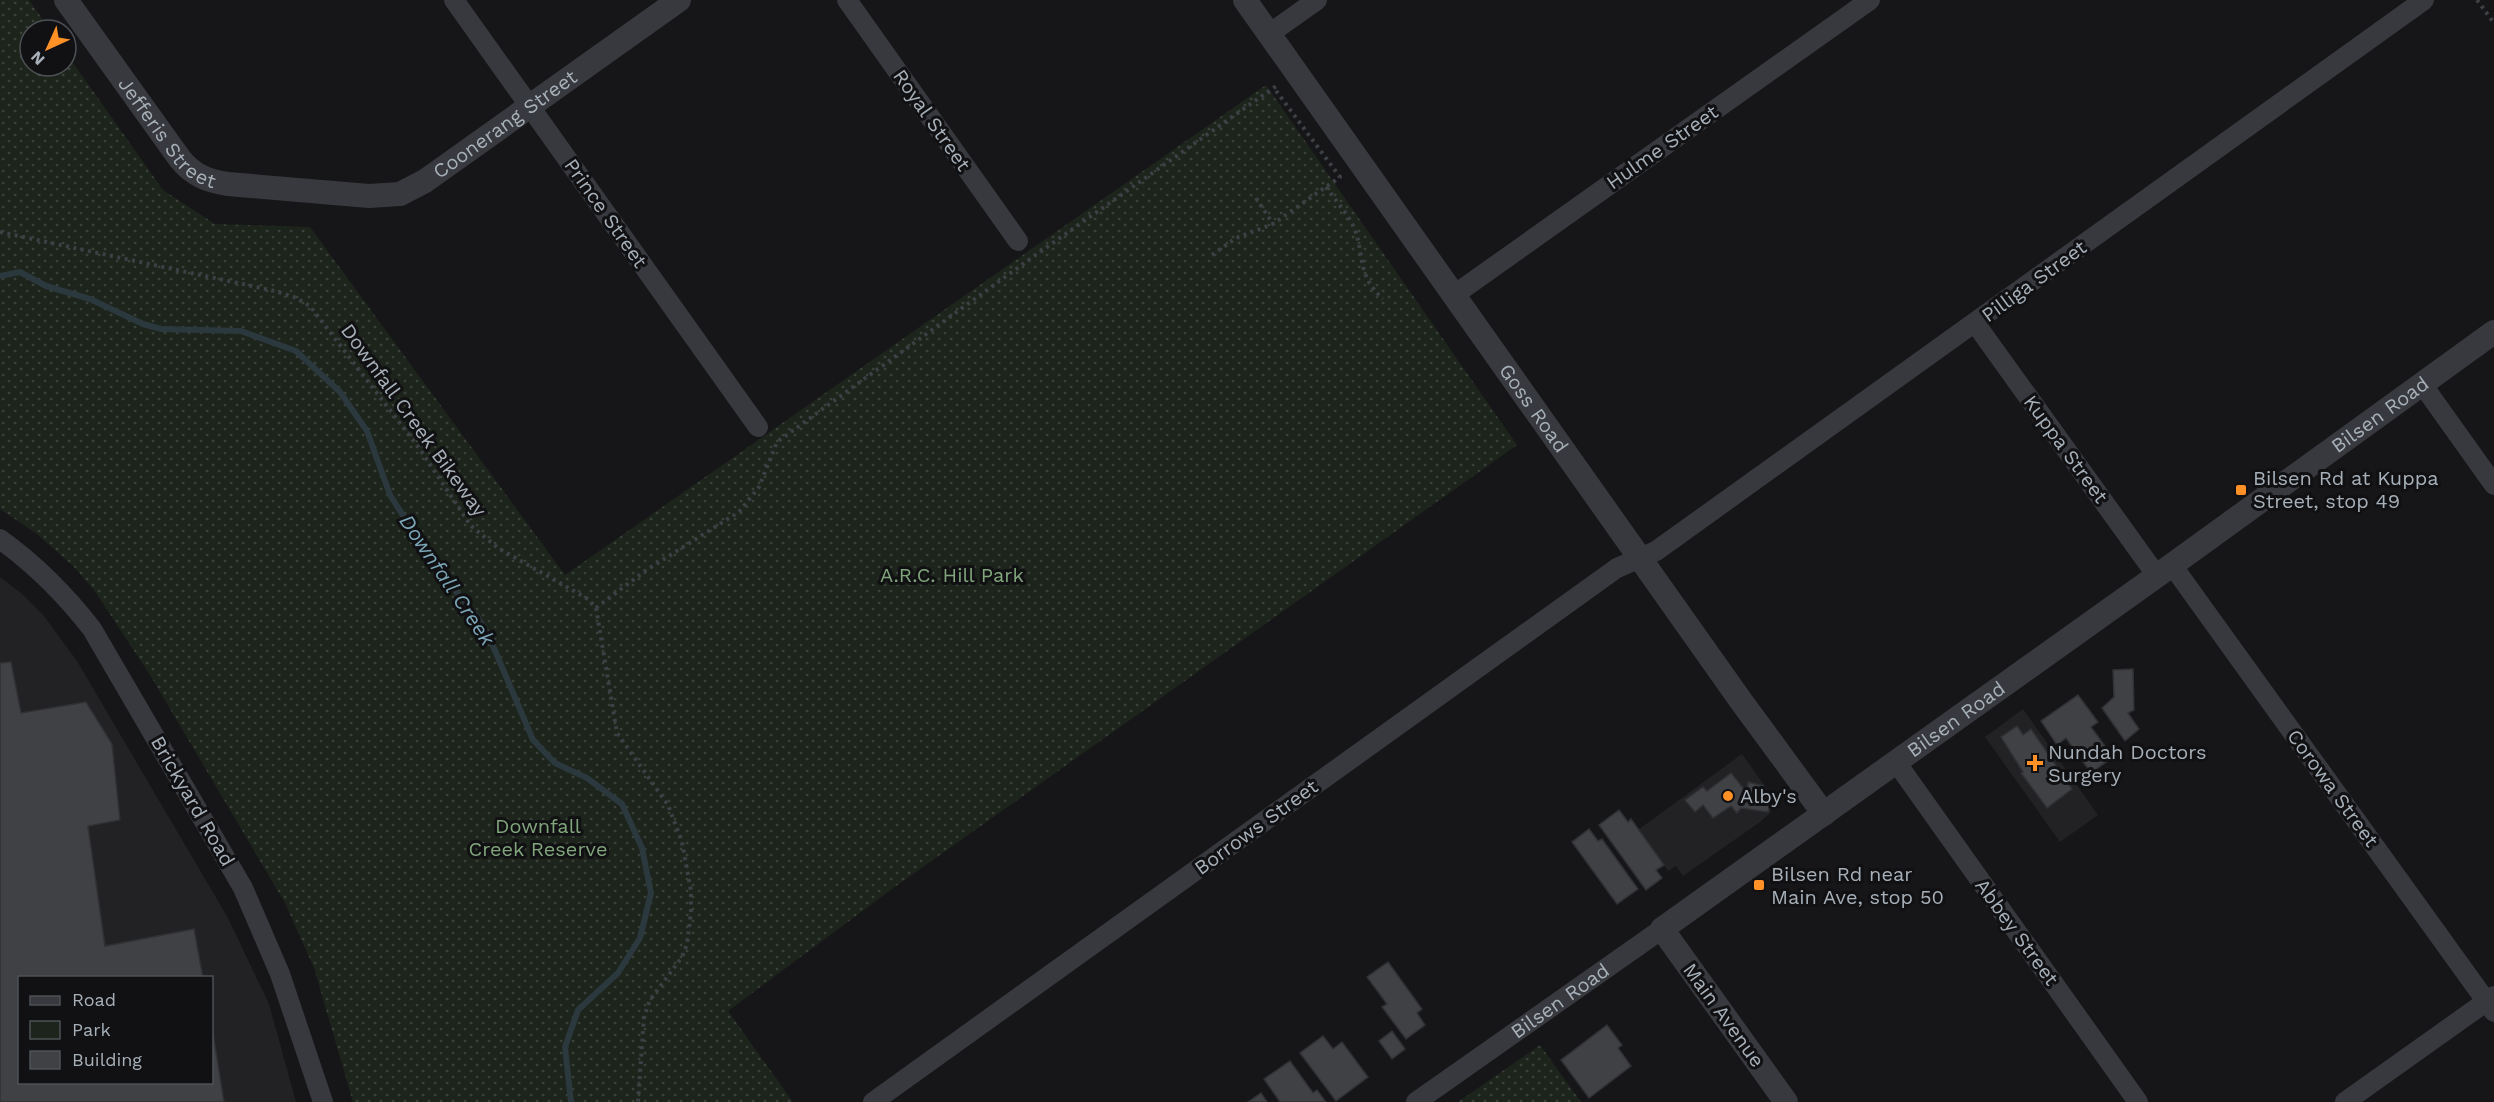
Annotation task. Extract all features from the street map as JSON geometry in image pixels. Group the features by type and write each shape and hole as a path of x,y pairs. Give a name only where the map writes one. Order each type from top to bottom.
{"street":[{"name":"Jefferis Street","path":"66,0 180,159 192,172 211,181 228,184 312,190"},
{"name":"Prince Street","path":"454,0 758,427"},
{"name":"Coonerang Street","path":"312,190 369,196 400,194 425,181 679,0"},
{"name":"Royal Street","path":"847,0 1018,241"},
{"name":"Goss Road","path":"1245,0 1824,814"},
{"path":"1269,34 1317,0"},
{"name":"Hulme Street","path":"1454,295 1870,0"},
{"name":"Pilliga Street","path":"1641,557 1656,551 2424,0"},
{"name":"Kuppa Street","path":"1975,323 2165,570"},
{"name":"Bilsen Road","path":"1416,1102 1824,814 2494,332"},
{"path":"2422,384 2494,485"},
{"name":"Brickyard Road","path":"0,539 48,578 92,629 243,888 280,974 323,1102"},
{"name":"Borrows Street","path":"873,1102 1617,568 1641,557"},
{"name":"Corowa Street","path":"2165,570 2492,1003"},
{"name":"Abbey Street","path":"1896,762 2138,1102"},
{"name":"Main Avenue","path":"1662,929 1785,1102"},
{"path":"2345,1102 2492,1003"}],"path":[{"path":"2477,0 2494,23"},
{"path":"638,1102 644,1017 650,1000 682,957 687,944 691,891 682,842 668,805 618,733 596,608 645,571 739,512 759,487 777,442 1030,259 1295,72"},
{"path":"1212,255 1236,238 1273,224 1340,177 1274,88"},
{"path":"1326,187 1351,222 1361,266 1368,282 1383,299"},
{"path":"1256,198 1273,224"},
{"name":"Downfall Creek Bikeway","path":"0,232 275,291 294,297 310,306 419,448 471,526 498,548 588,599 596,608"}],"shaded area":[{"path":"0,577 22,594 44,616 77,661 228,918 269,1004 296,1102 0,1102"},
{"path":"2023,709 2098,815 2060,842 1985,737"},
{"path":"1742,754 1769,792 1772,802 1770,813 1683,876 1676,866 1668,871 1638,830"}],"green space":[{"path":"0,0 29,0 42,18 18,18 18,78 78,78 78,70 163,190 215,224 310,227 565,575 1266,85 1517,445 892,889 728,1011 793,1102 353,1102 314,968 285,903 150,675 94,590 73,566 37,534 0,509"},
{"path":"1540,1045 1581,1102 1458,1102"}],"building":[{"path":"11,662 21,713 86,702 112,744 120,820 88,826 105,946 194,929 203,976 18,976 18,1084 213,1084 213,1033 224,1102 0,1102 0,663"},
{"path":"2133,669 2134,710 2128,713 2139,729 2125,741 2102,708 2114,697 2113,670"},
{"path":"2078,695 2098,722 2091,727 2113,757 2091,773 2066,738 2057,745 2041,721"},
{"name":"Nundah Doctors Surgery","path":"2017,726 2023,735 2031,729 2072,789 2047,808 2021,773 2023,772 2001,737"},
{"name":"Alby's","path":"1731,773 1747,793 1748,782 1764,786 1763,795 1771,797 1768,812 1741,808 1737,813 1731,806 1713,818 1703,805 1695,812 1685,800 1703,787 1707,791"},
{"path":"1619,810 1628,822 1631,819 1664,865 1656,870 1662,878 1646,890 1599,825"},
{"path":"1589,829 1598,841 1602,839 1638,889 1617,904 1572,842"},
{"path":"1388,962 1422,1009 1417,1013 1425,1025 1406,1039 1382,1007 1387,1004 1367,977"},
{"path":"1607,1025 1622,1045 1618,1048 1631,1066 1589,1098 1561,1060"},
{"path":"1392,1031 1405,1049 1392,1059 1379,1041"},
{"path":"1323,1036 1333,1049 1342,1042 1368,1077 1336,1101 1300,1053"},
{"path":"1290,1061 1313,1093 1317,1090 1326,1102 1280,1102 1264,1079"},
{"path":"1261,1093 1267,1102 1248,1102"}],"waterway":[{"name":"Downfall Creek","path":"0,276 20,272 46,286 90,299 143,324 161,329 241,331 296,351 340,392 367,431 390,495 435,566 478,618 488,634 533,740 555,763 587,778 622,804 642,848 651,893 640,938 618,973 578,1010 565,1047 571,1102"}],"place":[{"name":"Bilsen Rd at Kuppa Street, stop 49","path":"2241,490"},
{"name":"Nundah Doctors Surgery","path":"2035,763"},
{"name":"Alby's","path":"1728,796"},
{"name":"Bilsen Rd near Main Ave, stop 50","path":"1759,885"}],"park label":[{"name":"A.R.C. Hill Park","path":"952,575"},
{"name":"Downfall Creek Reserve","path":"538,838"}]}
